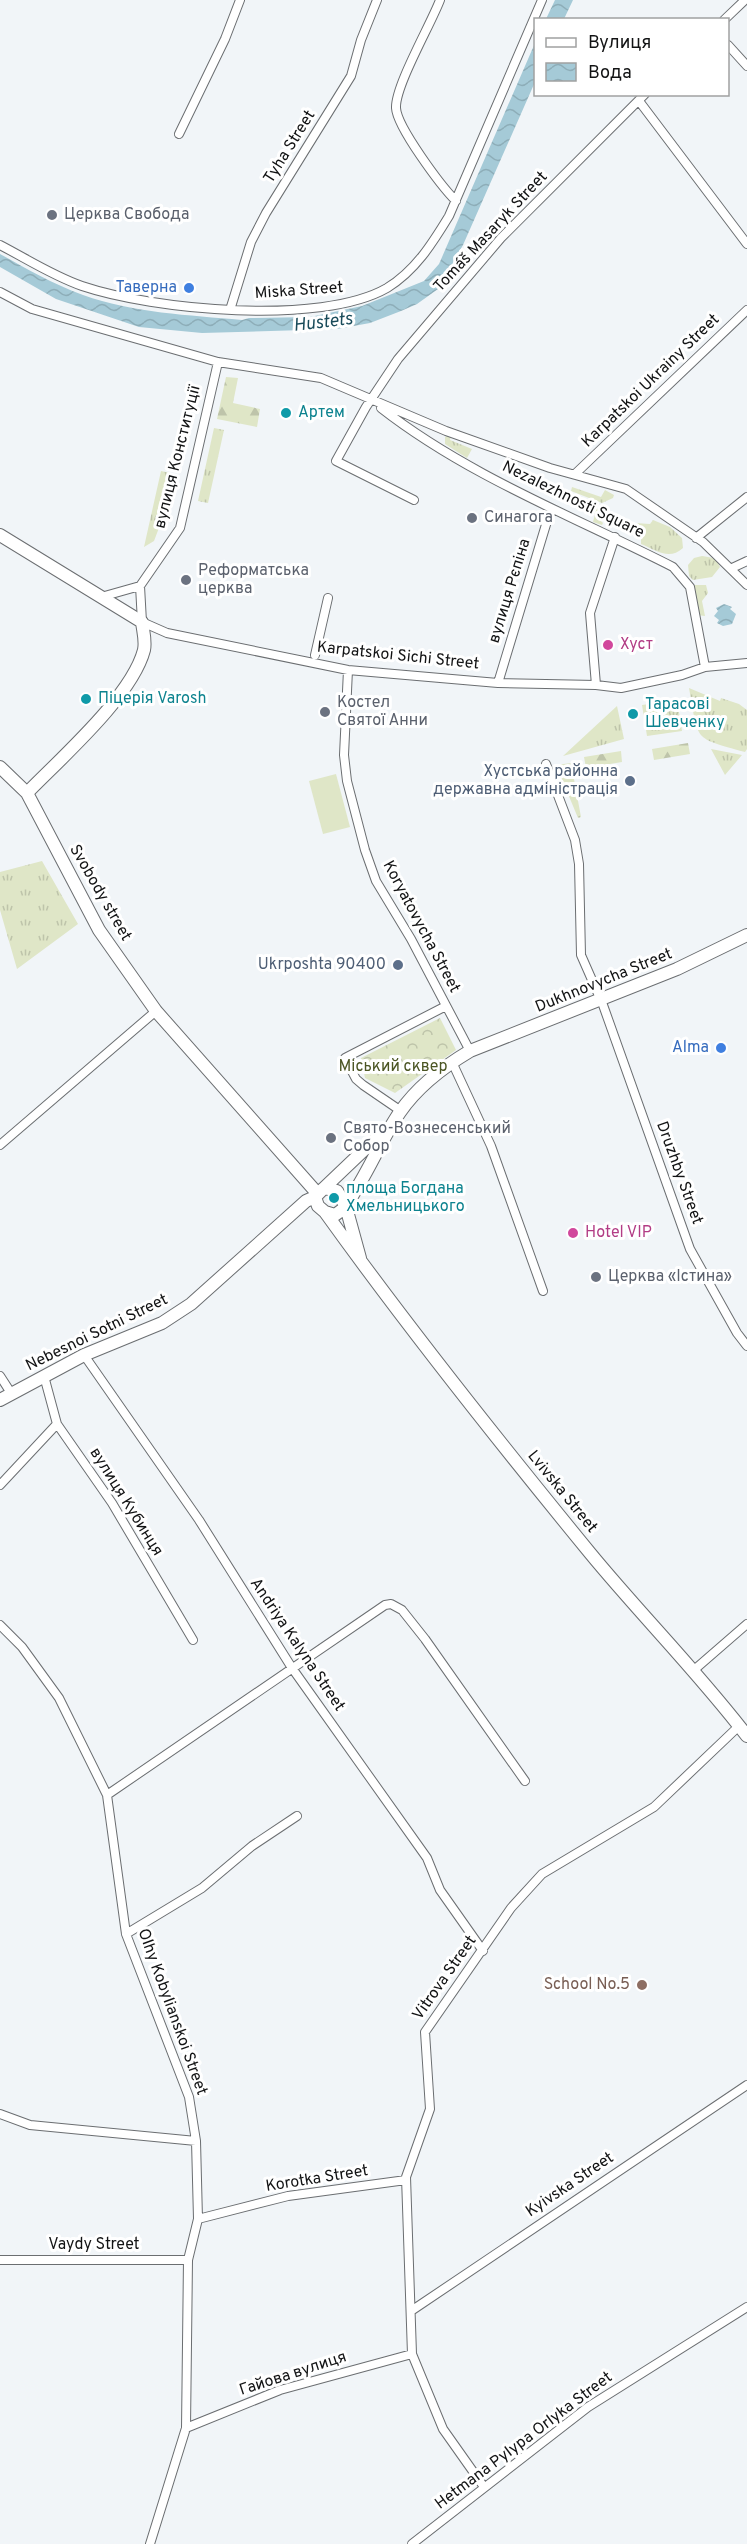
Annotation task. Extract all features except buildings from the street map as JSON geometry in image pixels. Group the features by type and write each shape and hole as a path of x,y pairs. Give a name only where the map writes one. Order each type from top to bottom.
{"main road":[{"name":"Karpatskoi Sichi Street","path":"0,535 142,622"},
{"path":"27,793 99,720 125,688 144,649 142,622"},
{"name":"Svobody street","path":"0,767 27,793 91,917 156,1011 319,1193"},
{"name":"Dukhnovycha Street","path":"470,1051 677,969 747,934"},
{"path":"399,1114 346,1206 335,1215 325,1212 318,1206 319,1193 351,1164 436,1073 470,1051"},
{"path":"319,1193 337,1191 346,1206"},
{"name":"Nebesnoi Sotni Street","path":"5,1397 84,1355 162,1323 191,1304 306,1201 319,1193"},
{"name":"Lvivska Street","path":"346,1206 361,1262"},
{"name":"Lvivska Street","path":"325,1212 387,1300 592,1555 694,1671 743,1731"}],"street":[{"path":"179,134 225,39 240,0"},
{"name":"Tyha Street","path":"230,310 251,242 351,76 376,0"},
{"path":"440,0 399,90 396,108 402,124 438,181 456,201"},
{"name":"Miska Street","path":"534,18 542,0"},
{"path":"726,18 745,0"},
{"name":"Miska Street","path":"0,245 64,279 94,290 143,301 230,310 329,307 373,295 397,281 427,252 456,201 534,19"},
{"path":"729,46 747,66"},
{"path":"642,98 747,244"},
{"name":"Tomáš Masaryk Street","path":"414,501 336,461 398,359 501,238 642,98"},
{"name":"Nezalezhnosti Square","path":"0,292 32,309 218,362 321,378 456,435 550,468 626,489 696,538 733,568 747,585"},
{"name":"Karpatskoi Ukrainy Street","path":"575,474 747,310"},
{"name":"вулиця Конституції","path":"140,586 180,528 218,362"},
{"name":"Nezalezhnosti Square","path":"371,401 404,426 468,464 551,508 673,567 690,587 705,667"},
{"path":"696,538 747,497"},
{"name":"вулиця Рєпіна","path":"498,683 551,508"},
{"path":"596,685 590,613 615,537"},
{"path":"733,568 747,561"},
{"path":"101,597 140,586 142,622"},
{"path":"315,655 328,598"},
{"name":"Karpatskoi Sichi Street","path":"142,622 176,636 348,670 498,683 596,685 621,688 682,675 705,667 747,663"},
{"name":"Koryatovycha Street","path":"348,670 344,755 347,781 360,834 376,880 470,1051"},
{"name":"Druzhby Street","path":"546,764 575,840 579,864 581,956 601,1001 690,1249 747,1347"},
{"path":"399,1114 356,1078 345,1058 446,1006"},
{"path":"0,1145 156,1011"},
{"path":"452,1062 491,1146 543,1291"},
{"name":"Andriya Kalyna Street","path":"84,1355 199,1520 292,1668 427,1858 440,1890 483,1951"},
{"path":"0,1376 5,1397"},
{"name":"вулиця Кубинця","path":"44,1376 57,1424 112,1503 193,1640"},
{"path":"0,1485 57,1424"},
{"path":"107,1794 385,1605 391,1604 402,1610 525,1780"},
{"path":"694,1671 747,1624"},
{"name":"Olhy Kobylianskoi Street","path":"0,1625 22,1647 59,1698 107,1794 126,1934 189,2097 196,2141 198,2219 188,2260 186,2428 150,2544"},
{"name":"Vitrova Street","path":"484,2487 443,2429 412,2354 406,2180 430,2109 425,2032 511,1908 542,1874 654,1808 743,1731"},
{"path":"126,1934 202,1888 252,1846 297,1816"},
{"name":"Kyivska Street","path":"411,2311 747,2085"},
{"path":"0,2114 30,2125 196,2141"},
{"name":"Korotka Street","path":"198,2219 288,2196 406,2180"},
{"name":"Vaydy Street","path":"0,2260 188,2260"},
{"name":"Hetmana Pylypa Orlyka Street","path":"412,2544 588,2407 747,2307"},
{"name":"Гайова вулиця","path":"186,2428 280,2390 412,2354"}],"green space":[{"path":"226,377 238,378 233,403 260,409 257,427 217,419"},
{"path":"214,428 224,430 208,503 198,501"},
{"path":"449,435 450,440 472,449 467,458 445,444 445,437"},
{"path":"161,471 179,475 154,541 144,547"},
{"path":"572,487 601,497 605,490 614,495 613,498 602,503 571,491"},
{"path":"568,498 601,510 599,519 602,525 593,522 595,514 566,502"},
{"path":"653,520 670,527 682,538 683,548 673,554 668,554 641,544 641,538 633,530 635,523 650,524"},
{"path":"702,556 713,558 720,567 712,577 693,580 689,576 688,565 694,558"},
{"path":"691,585 706,585 708,593 702,601 705,616 697,615"},
{"path":"689,688 720,701 721,698 739,704 747,710 747,749 745,752 715,743 701,735 697,728"},
{"path":"677,700 682,731 647,736 642,705"},
{"path":"617,706 624,739 563,756"},
{"path":"688,743 690,754 654,760 652,749"},
{"path":"711,749 742,755 725,775"},
{"path":"621,751 622,762 586,768 584,757"},
{"path":"571,763 581,817 578,818 556,765"},
{"path":"336,774 350,827 323,834 309,781"},
{"path":"42,861 78,924 17,969 0,910 0,872"},
{"name":"Міський сквер","path":"440,1018 456,1050 395,1093 365,1078 361,1058"}],"water":[{"path":"555,0 573,0 564,18 546,18"},
{"name":"Hustets","path":"534,45 534,84 463,245 438,289 417,304 401,311 370,323 337,329 202,333 139,327 56,299 0,267 0,254 61,286 102,301 161,312 242,320 310,317 362,306 424,281 439,264"},
{"path":"724,604 732,607 730,609 736,614 732,624 723,626 717,623 719,620 714,616 718,611 716,608"}],"place":[{"name":"Церква Свобода","path":"52,215"},
{"name":"Таверна","path":"189,288"},
{"name":"Артем","path":"286,413"},
{"name":"Синагога","path":"472,518"},
{"name":"Реформатська церква","path":"186,580"},
{"name":"Хуст","path":"608,645"},
{"name":"Піцерія Varosh","path":"86,699"},
{"name":"Костел Святої Анни","path":"325,712"},
{"name":"Тарасові Шевченку","path":"633,714"},
{"name":"Хустська районна державна адміністрація","path":"630,781"},
{"name":"Ukrposhta 90400","path":"398,965"},
{"name":"Alma","path":"721,1048"},
{"name":"Свято-Вознесенський Собор","path":"331,1138"},
{"name":"площа Богдана Хмельницького","path":"334,1198"},
{"name":"Hotel VIP","path":"573,1233"},
{"name":"Церква «Істина»","path":"596,1277"},
{"name":"School No.5","path":"642,1985"}]}
